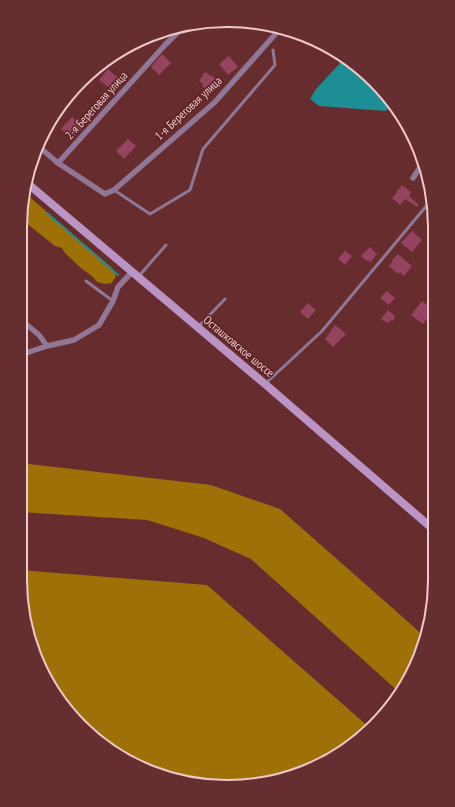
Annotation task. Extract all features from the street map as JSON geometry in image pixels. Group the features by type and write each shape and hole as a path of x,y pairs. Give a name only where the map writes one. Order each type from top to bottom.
{"main road":[{"name":"Осташковское шоссе","path":"31,187 265,384 428,525"}],"street":[{"name":"1-я Береговая улица","path":"58,163 105,194 114,190 215,102 276,33"},
{"name":"2-я Береговая улица","path":"58,163 176,34"},
{"path":"43,150 58,163"},
{"path":"413,178 419,169"},
{"path":"27,353 47,346 74,340 99,325 113,301 118,287 135,275"},
{"path":"27,325 39,335 47,346"}],"lane":[{"path":"114,190 150,214 190,190 203,149 275,65 273,50"},
{"path":"265,384 322,331 427,206"},
{"path":"135,275 166,245"},
{"path":"86,281 113,301"},
{"path":"198,328 225,299"}],"shaded area":[{"path":"30,197 112,268 116,276 112,283 105,284 97,282 65,253 62,248 55,246 27,224"},
{"path":"27,464 211,485 280,509 420,633 413,656 395,689 251,559 204,538 147,520 27,512"},
{"path":"27,571 207,585 366,724 350,739 328,753 304,765 267,776 241,780 214,780 176,773 151,765 127,753 105,739 68,702 54,680 42,656 31,619 27,593"}],"water":[{"path":"341,62 360,77 389,108 385,111 319,106 310,99 316,89"}],"building":[{"path":"162,54 171,63 159,75 151,67"},
{"path":"229,56 238,67 228,75 219,64"},
{"path":"108,69 120,80 112,90 99,80"},
{"path":"205,72 218,80 211,90 202,86 203,84 199,81"},
{"path":"72,117 83,127 72,139 61,129"},
{"path":"128,139 136,146 124,159 116,151"},
{"path":"402,185 411,192 409,196 419,205 417,207 405,199 400,205 392,198"},
{"path":"412,231 422,240 412,252 401,243"},
{"path":"370,247 377,254 370,263 361,256"},
{"path":"345,251 352,256 345,265 338,259"},
{"path":"398,254 412,266 404,276 400,272 398,274 389,266"},
{"path":"387,291 395,298 389,305 380,298"},
{"path":"422,301 428,306 428,320 423,324 411,315"},
{"path":"308,303 316,310 308,319 300,312"},
{"path":"388,310 395,316 393,321 391,320 388,323 381,319"},
{"path":"335,325 346,334 333,347 325,339"}],"waterway":[{"path":"47,213 118,275"}]}
